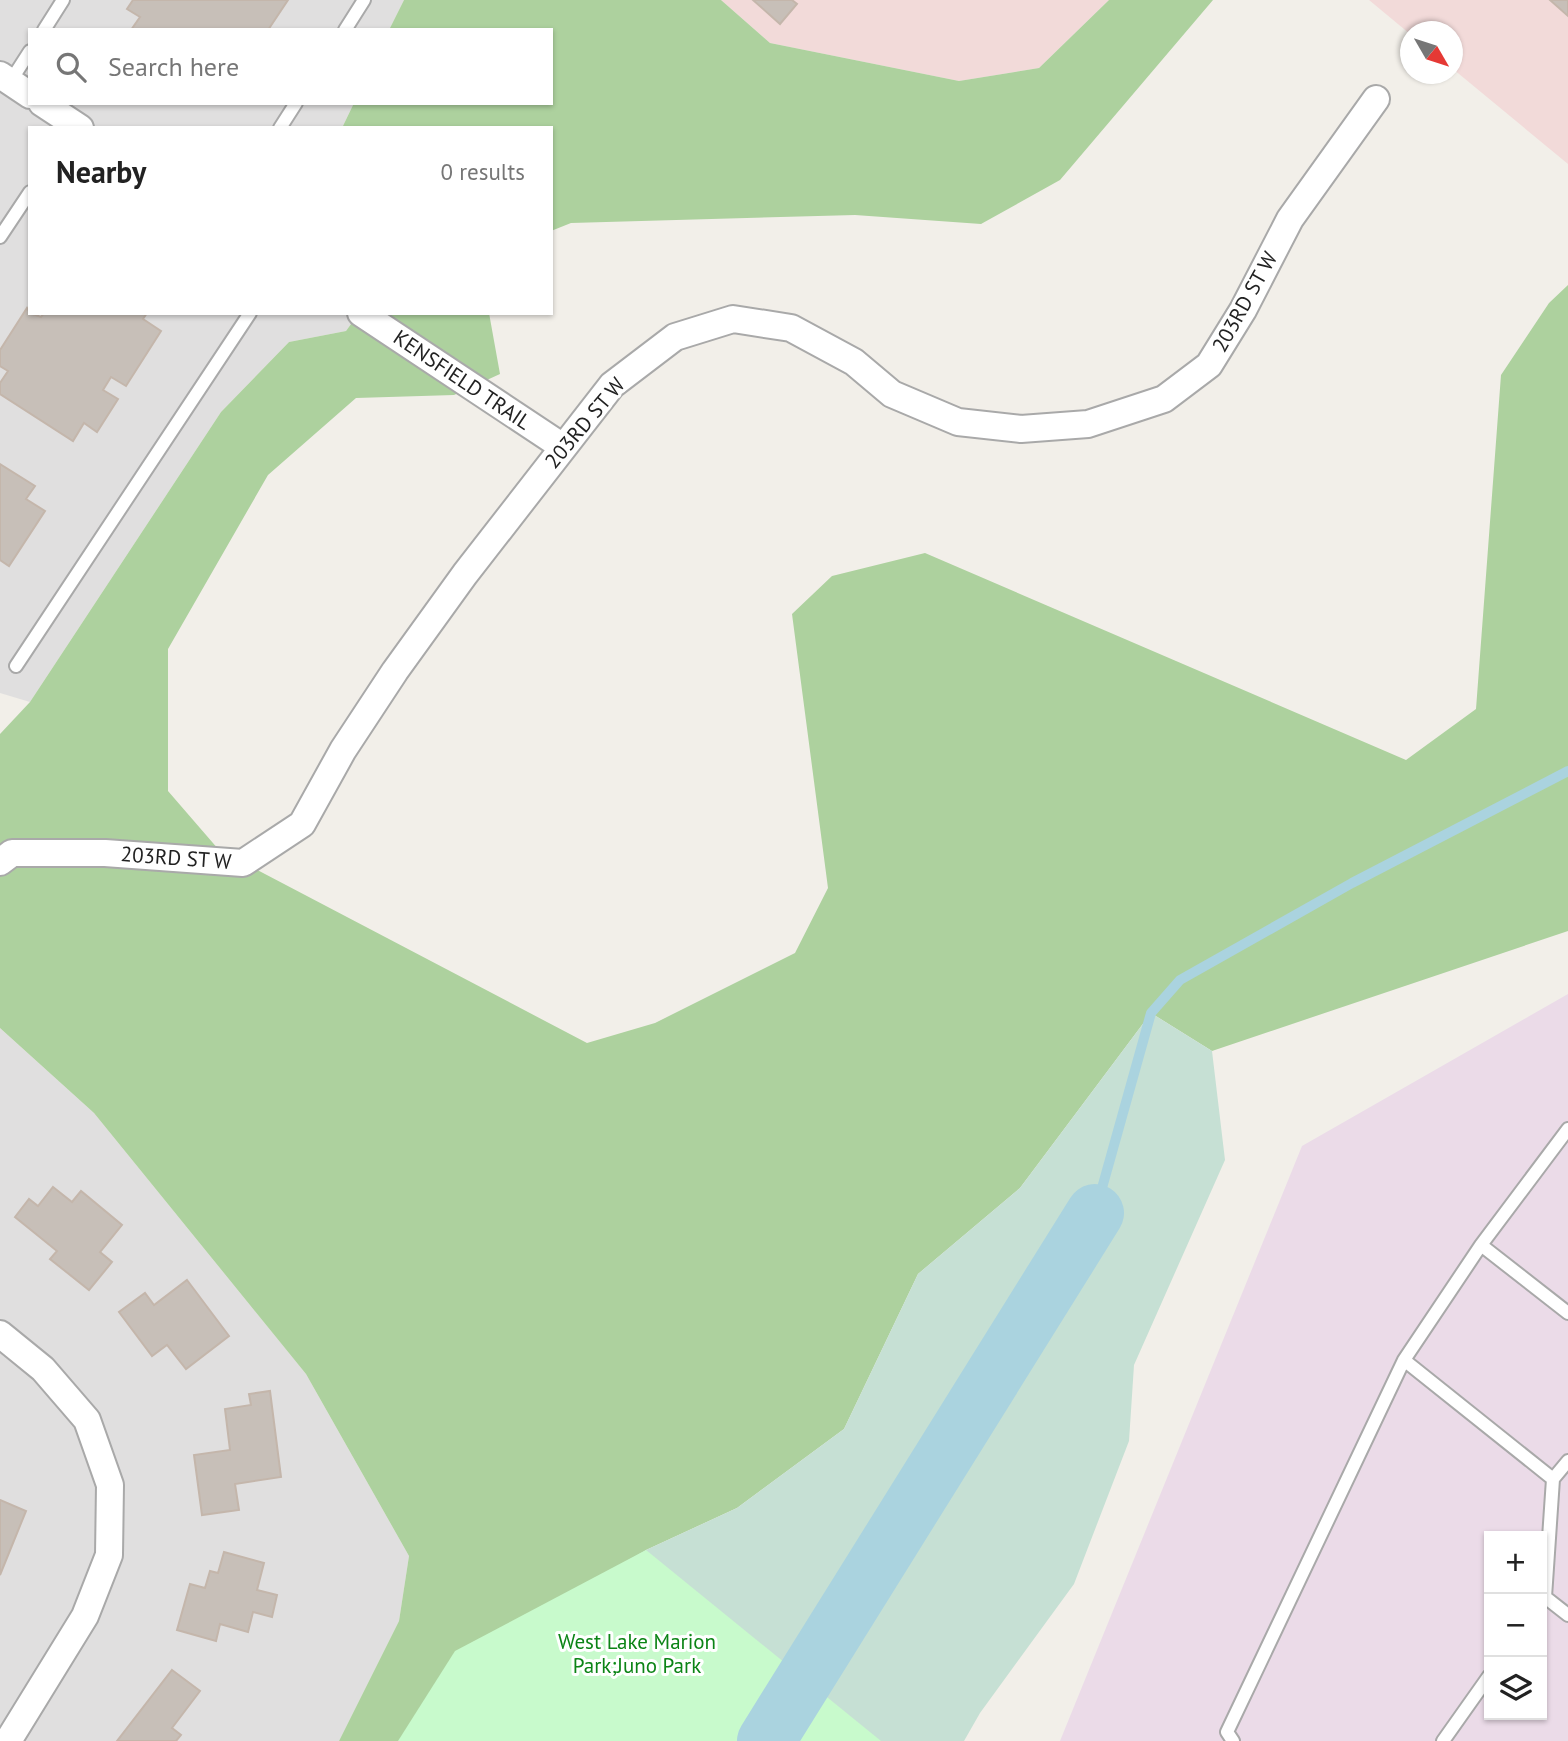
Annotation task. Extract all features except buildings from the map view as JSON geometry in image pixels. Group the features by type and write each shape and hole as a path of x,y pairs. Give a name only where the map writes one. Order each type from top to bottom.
{"street":[{"name":"203RD ST W","path":"0,862 12,853 105,853 243,863 302,824 343,750 465,574 612,385 675,337 733,319 791,328 854,362 892,394 958,422 1021,429 1088,424 1164,399 1209,365 1242,310 1290,219 1376,99"},
{"path":"45,105 74,126"},
{"name":"KENSFIELD TRAIL","path":"364,315 563,447"},
{"path":"0,1334 43,1368 88,1420 110,1485 109,1555 85,1616 8,1741"}],"lane":[{"path":"45,28 64,0"},
{"path":"346,28 364,0"},
{"path":"13,84 28,55"},
{"path":"281,126 295,105"},
{"path":"0,237 28,195"},
{"path":"16,666 249,315"},
{"path":"1233,1741 1227,1732 1404,1360 1481,1245 1568,1129"},
{"path":"1481,1245 1568,1313"},
{"path":"1404,1360 1553,1479"},
{"path":"1543,1594 1553,1479 1568,1461"},
{"path":"1547,1602 1568,1615"},
{"path":"1443,1741 1484,1683"}],"shaded area":[{"path":"0,0 404,0 390,28 28,28 28,105 353,105 343,126 28,126 28,315 358,315 346,331 289,342 221,412 30,702 0,693"},
{"path":"721,0 1109,0 1039,68 959,81 770,43"},
{"path":"1369,0 1568,0 1568,164 1463,77 1463,21 1400,21 1400,26"},
{"path":"1568,994 1568,1741 1060,1741 1302,1146"},
{"path":"0,1028 94,1113 306,1374 409,1556 399,1621 339,1741 0,1741"}],"green space":[{"path":"404,0 721,0 770,43 959,81 1039,68 1109,0 1213,0 1060,180 981,224 855,215 571,223 553,230 553,126 343,126 353,105 553,105 553,28 390,28"},
{"path":"1568,285 1568,931 1212,1051 1151,1013 1020,1188 918,1274 844,1429 737,1508 646,1550 452,1741 339,1741 399,1621 409,1556 306,1374 94,1113 0,1028 0,734 30,702 221,412 289,342 346,331 358,315 489,315 500,374 454,395 356,398 268,475 168,649 168,791 219,850 587,1043 655,1023 795,953 828,888 792,614 832,576 925,553 1406,760 1476,709 1501,375 1549,303"},
{"path":"1151,1013 1212,1051 1225,1160 1134,1365 1129,1441 1074,1584 980,1713 964,1741 452,1741 591,1582 646,1550 737,1508 844,1429 918,1274 1020,1188"},
{"name":"West Lake Marion Park;Juno Park","path":"646,1550 881,1741 398,1741 455,1651"}],"waterway":[{"path":"1095,1213 1151,1013 1180,980 1352,883 1568,771"},
{"path":"766,1741 1095,1213"}]}
